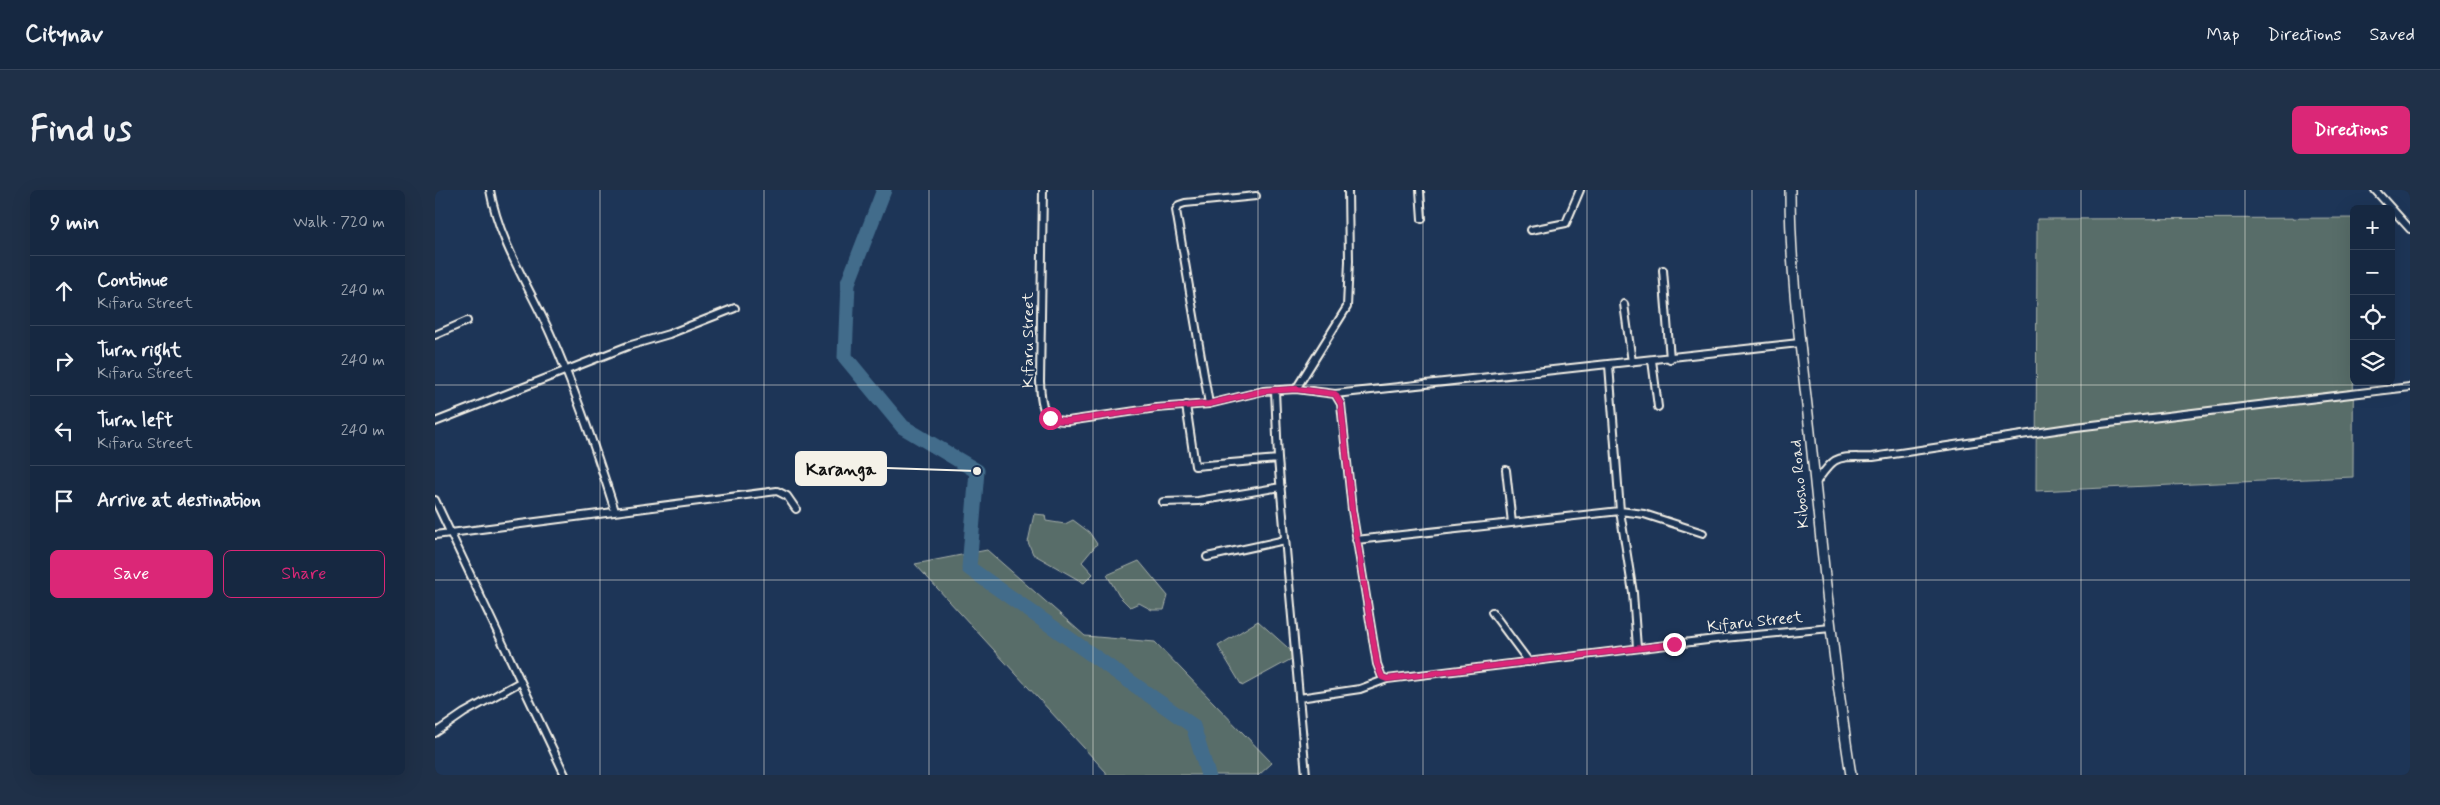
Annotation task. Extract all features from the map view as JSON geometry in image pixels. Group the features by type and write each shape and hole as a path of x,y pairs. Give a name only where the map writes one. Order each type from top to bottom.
{"main road":[{"name":"Kibosho Road","path":"1790,190 1794,289 1799,343 1831,628 1851,775"}],"street":[{"path":"490,190 495,216 507,246 537,304 591,434 615,511"},
{"name":"Kifaru Street","path":"1043,190 1040,381 1042,405 1047,415 1053,420 1068,421 1186,405 1209,404 1251,393 1275,390 1296,389 1335,394 1799,343"},
{"path":"1296,389 1347,307 1349,261 1348,190"},
{"path":"1420,190 1421,219"},
{"path":"1531,230 1566,223 1579,190"},
{"path":"2375,190 2410,229"},
{"path":"1209,404 1177,210 1179,205 1185,203 1256,196"},
{"path":"1663,270 1670,358"},
{"path":"1624,304 1632,362"},
{"path":"435,422 628,346 669,334 735,308"},
{"path":"435,335 467,321"},
{"path":"1652,360 1658,407"},
{"path":"1609,365 1620,510 1633,593 1637,648"},
{"path":"1815,484 1828,466 1843,457 1883,456 2076,426 2410,387"},
{"path":"1275,390 1278,459 1306,775"},
{"path":"1335,394 1341,404 1357,540 1377,664 1382,677 1387,679"},
{"path":"1186,405 1195,466 1278,459"},
{"path":"1506,470 1512,523"},
{"path":"1163,502 1207,500 1281,487"},
{"path":"435,535 777,491 787,496 795,509"},
{"path":"435,500 565,775"},
{"path":"1357,540 1620,510 1644,514 1703,533"},
{"path":"1207,557 1285,540"},
{"path":"1492,612 1529,662"},
{"name":"Kifaru Street","path":"1299,698 1360,688 1387,679 1637,648 1831,628"},
{"path":"435,733 464,713 520,682"}],"green space":[{"path":"2350,218 2350,385 2353,385 2353,477 2036,491 2037,219"},
{"path":"1034,514 1045,515 1046,521 1065,524 1073,520 1089,532 1097,544 1082,562 1093,574 1084,583 1033,554 1028,542"},
{"path":"987,550 1085,636 1155,642 1272,763 1259,775 1106,775 1106,772 915,564"},
{"path":"1139,561 1168,596 1164,610 1152,610 1139,603 1130,607 1119,596 1107,575"},
{"path":"1258,621 1297,656 1242,686 1218,646"}],"waterway":[{"path":"884,190 848,283 845,357 903,427 977,471 969,568 1193,726 1208,775"}],"place":[{"name":"Karanga","path":"977,471"}],"route":[{"path":"1050,418 1068,421 1157,408 1209,404 1263,391 1321,390 1335,394 1341,404 1352,510 1372,638 1379,672 1382,677 1387,679 1674,644"}]}
